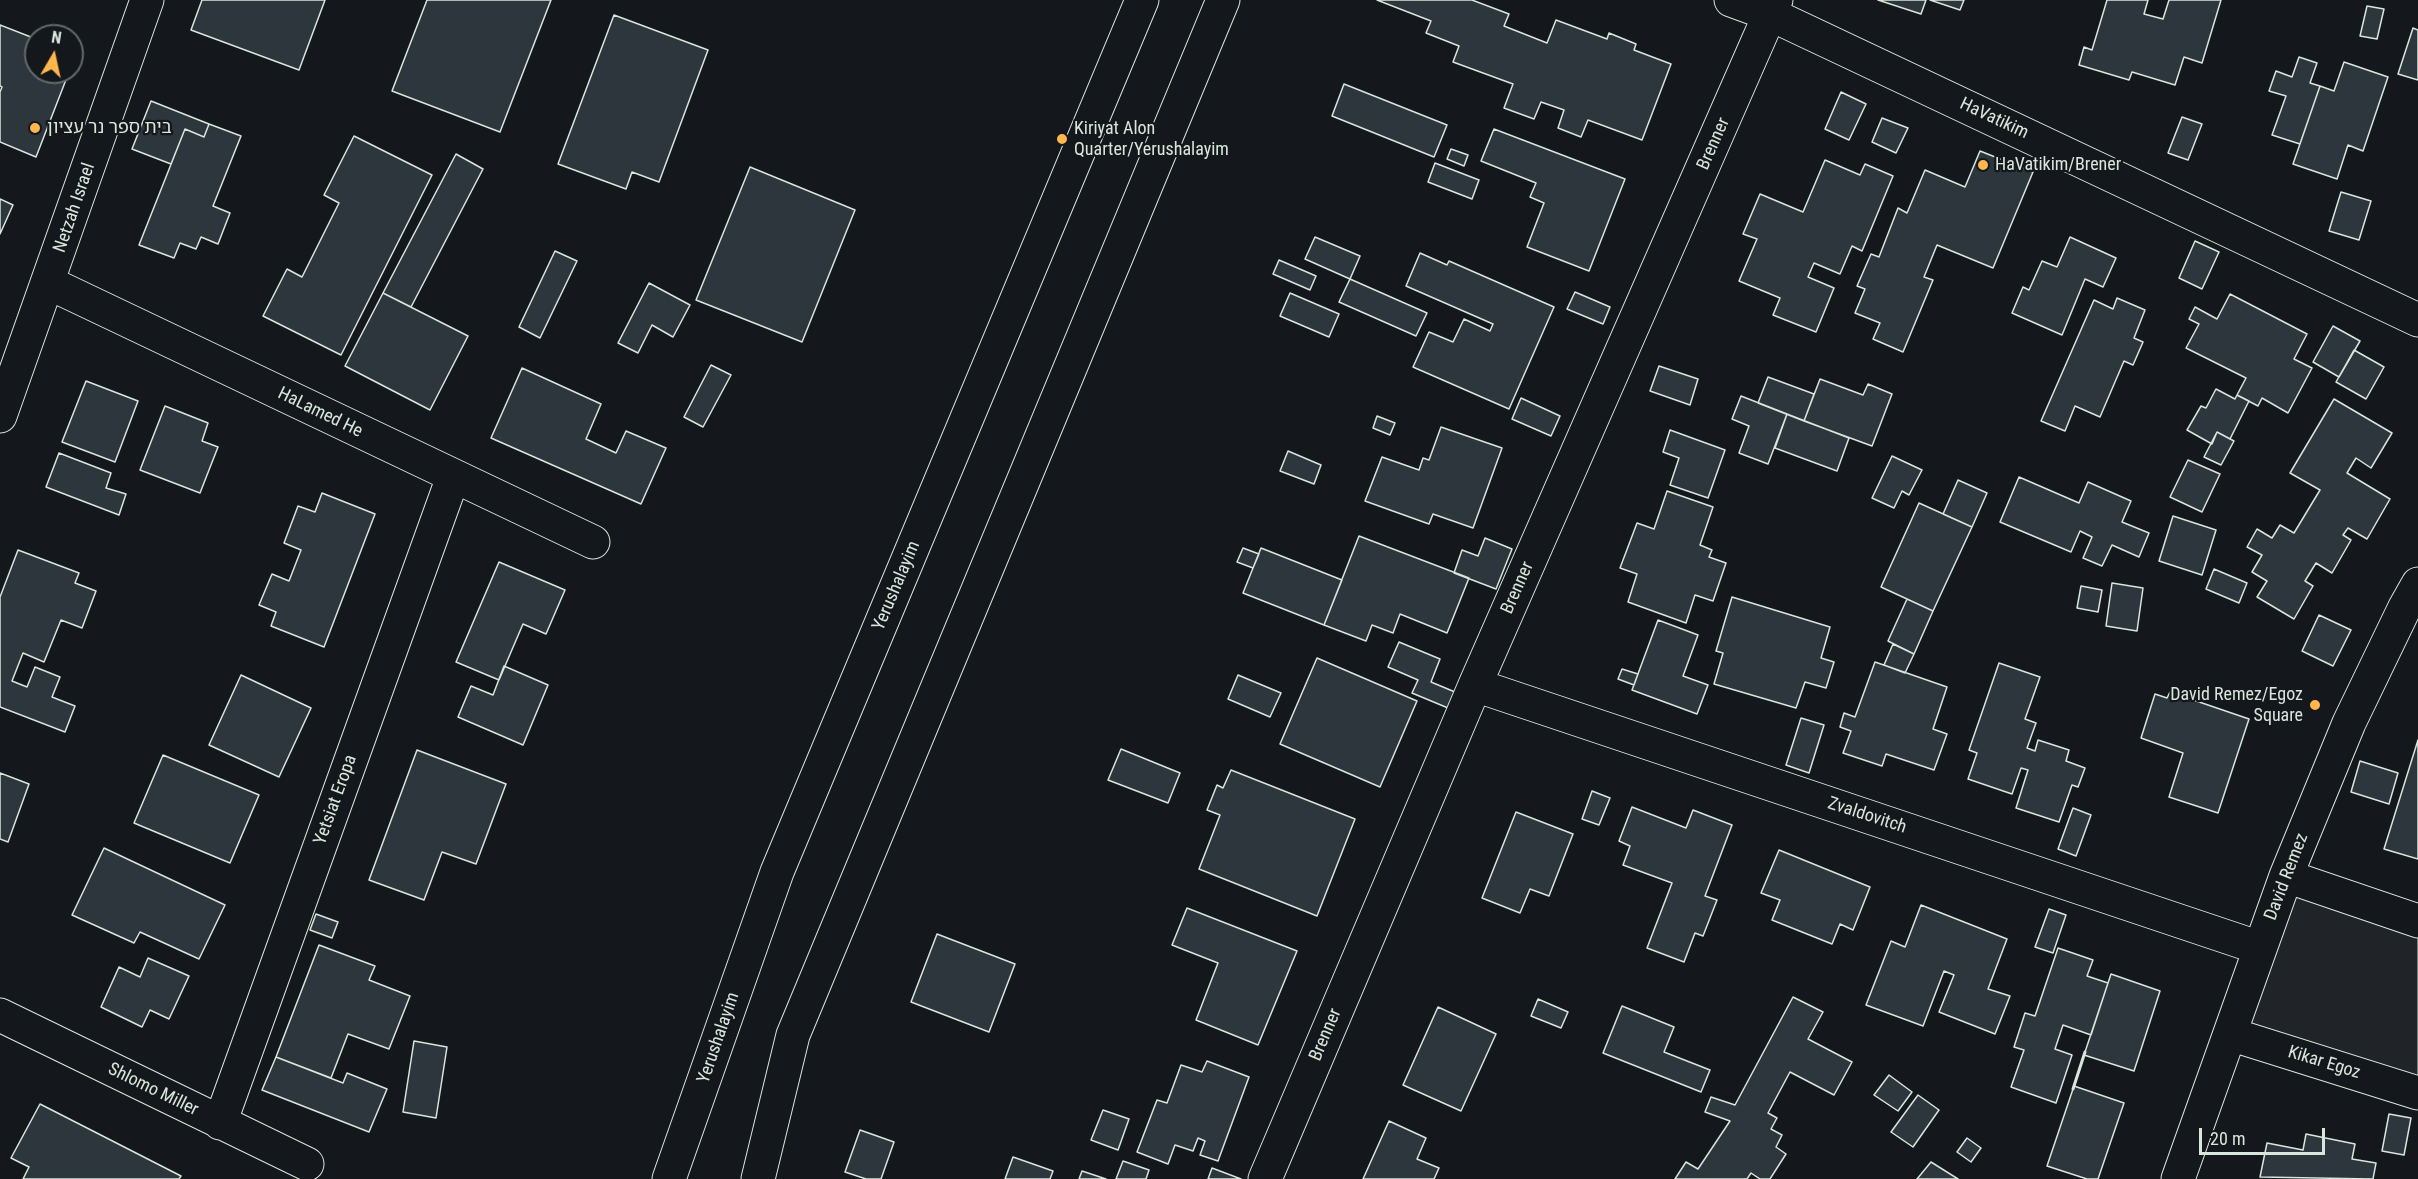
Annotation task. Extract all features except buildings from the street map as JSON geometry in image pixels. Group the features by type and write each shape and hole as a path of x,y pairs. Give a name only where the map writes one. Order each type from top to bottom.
{"main road":[{"name":"Netzah Israel","path":"0,416 49,283 147,0"},
{"name":"Yerushalayim","path":"669,1179 777,872 1142,0"},
{"path":"758,1179 793,1035 1223,0"},
{"name":"HaVatikim","path":"1731,0 1774,7 2418,320"},
{"name":"Brenner","path":"1265,1179 1474,685 1774,7"},
{"name":"HaLamed He","path":"49,283 593,542"},
{"name":"Yetsiat Eropa","path":"220,1123 453,477"},
{"name":"David Remez","path":"2178,1179 2286,876 2349,723 2418,584"},
{"name":"Zvaldovitch","path":"1474,685 2260,948"},
{"path":"2286,876 2418,921"},
{"name":"Shlomo Miller","path":"0,1015 307,1164"},
{"name":"Kikar Egoz","path":"2230,1034 2418,1093"}],"shaded area":[{"path":"2286,876 2418,921 2418,1093 2230,1034"}],"wall":[{"path":"2073,1089 2085,1052"}],"place":[{"name":"בית ספר נר עציון","path":"35,128"},
{"name":"Kiriyat Alon Quarter/Yerushalayim","path":"1062,139"},
{"name":"HaVatikim/Brener","path":"1983,165"},
{"name":"David Remez/Egoz Square","path":"2315,705"}]}
